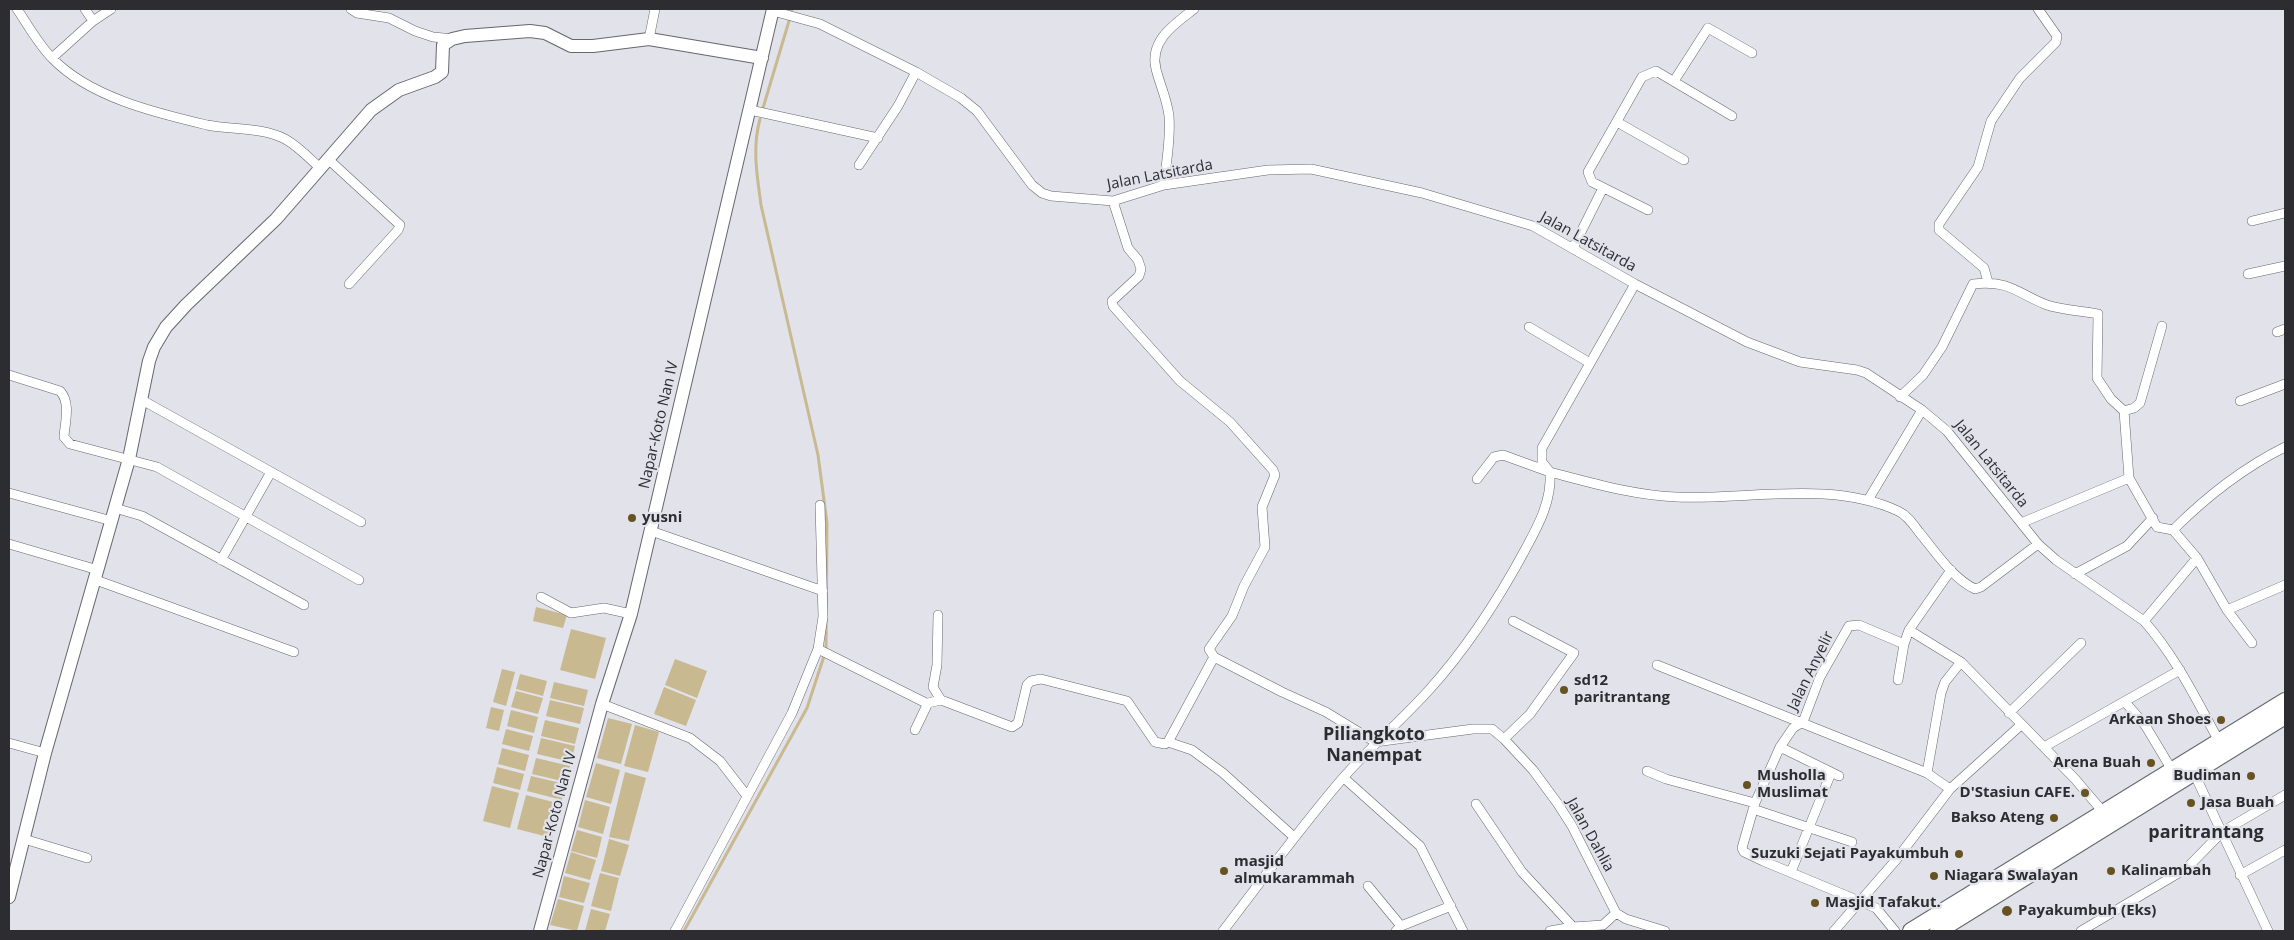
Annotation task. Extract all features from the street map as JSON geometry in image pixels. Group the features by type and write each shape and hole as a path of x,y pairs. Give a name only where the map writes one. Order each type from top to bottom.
{"highway":[{"path":"1938,931 2075,839 2104,813 2172,770 2220,743 2285,701"},
{"path":"1911,931 2193,772 2285,716"}],"street":[{"path":"17,9 52,58 81,81 133,104 209,125 279,136 324,163 400,225 398,230 349,284"},
{"path":"85,9 93,21"},
{"path":"52,58 93,21 111,9"},
{"path":"351,9 357,13 389,18 416,32 450,40 474,35 530,31 545,33 566,44 576,46 649,39 762,58"},
{"path":"649,39 655,9"},
{"path":"1164,185 1169,118 1156,69 1155,52 1164,34 1194,9"},
{"path":"1988,282 1984,268 1939,230 1939,224 1978,167 1991,120 2020,78 2056,42 2057,36 2038,9"},
{"name":"Jalan Latsitarda","path":"773,10 820,24 948,89 978,112 1032,185 1042,193 1051,196 1114,206 1164,185 1268,170 1311,169 1422,193 1524,223 1573,248 1635,284 1747,342 1800,362 1866,373 1922,410 1947,431 2038,544 2056,560 2144,621 2155,633 2180,670 2220,743"},
{"name":"Napar-Koto Nan IV","path":"540,931 602,704 631,614 773,10"},
{"path":"1674,80 1708,28 1752,54"},
{"path":"9,897 45,753 129,459 149,361 166,327 186,304 276,219 371,110 399,90 439,75 443,67 442,51 450,40"},
{"path":"1648,210 1592,182 1588,172 1642,77 1656,71 1732,116"},
{"path":"859,165 878,138 916,72"},
{"path":"750,110 878,138"},
{"path":"1617,122 1684,160"},
{"path":"1573,248 1603,188"},
{"path":"1114,206 1128,248 1138,260 1141,269 1139,276 1112,301 1113,306 1180,381 1230,422 1273,470 1275,475 1262,506 1265,546 1244,586 1232,616 1209,649 1214,657 1326,712 1375,742"},
{"path":"2252,221 2285,213"},
{"path":"2248,274 2285,266"},
{"path":"1900,396 1923,375 1942,347 1973,284 1988,282 2006,284 2048,305 2098,314 2098,378 2111,399 2124,411 2130,478 2157,527 2172,530 2197,558 2227,610 2252,643"},
{"path":"1224,931 1294,837 1375,742 1402,719 1430,688 1455,658 1495,602 1542,516 1550,490 1548,472 1542,462 1542,448 1635,284"},
{"path":"2124,411 2134,408 2140,402 2162,326"},
{"path":"1529,327 1590,364"},
{"path":"9,375 60,391 64,395 67,405 64,437 70,444 157,467 359,580"},
{"path":"2240,401 2285,384"},
{"path":"142,400 361,522"},
{"path":"1868,500 1922,410"},
{"path":"2172,530 2199,503 2260,460 2285,447"},
{"path":"1477,479 1494,457 1504,456 1548,472 1631,493 1677,497 1814,494 1868,500 1903,514 1951,570 1970,587 1976,589 2038,544"},
{"path":"221,560 271,472"},
{"path":"2021,523 2130,478"},
{"path":"9,493 112,521"},
{"path":"675,931 792,713 823,651 820,505"},
{"path":"115,508 142,516 304,605"},
{"path":"2076,574 2127,546 2153,518"},
{"path":"651,531 823,591"},
{"path":"9,544 97,574 294,652"},
{"path":"2144,621 2197,558"},
{"path":"1898,680 1904,644 1909,630 1951,570"},
{"path":"2227,610 2285,585"},
{"path":"541,597 570,613 604,608 631,614"},
{"path":"938,615 937,665 933,687 941,700 1012,727 1018,723 1027,685 1032,681 1041,679 1122,698 1132,705 1155,742 1161,744 1168,742 1192,750 1223,773 1294,837"},
{"path":"1504,739 1530,714 1574,653 1513,621"},
{"name":"Jalan Anyelir","path":"1895,931 1876,908 1744,852 1742,843 1754,806 1780,747 1793,728 1803,722 1820,677 1849,626 1859,625 1904,644"},
{"path":"1909,630 1961,662 2010,714 2044,746 2104,813"},
{"path":"2010,714 2081,643"},
{"path":"823,651 928,704 941,700"},
{"path":"1168,742 1214,657"},
{"path":"1927,773 1941,693 1945,682 1961,662"},
{"path":"1657,665 1927,773 1950,789"},
{"path":"2044,746 2180,670"},
{"path":"2125,702 2145,724 2172,770"},
{"path":"602,704 690,738 720,761 747,796"},
{"path":"914,730 928,704"},
{"path":"1834,931 1896,860 1950,789 2021,725"},
{"name":"Jalan Dahlia","path":"1375,742 1492,728 1504,739 1558,804 1572,826 1616,913"},
{"path":"9,743 45,753"},
{"path":"1780,747 1835,774 1791,872"},
{"path":"1647,771 1666,779 1754,806 1852,842"},
{"path":"2193,772 2222,832 2240,876 2268,931"},
{"path":"1344,778 1420,846 1464,931"},
{"path":"2081,931 2097,927 2187,868 2222,832 2285,795"},
{"path":"1476,804 1522,872 1573,927"},
{"path":"24,839 87,858"},
{"path":"2240,876 2285,850"},
{"path":"1368,886 1398,929 1451,906"},
{"path":"1550,931 1573,927 1605,928 1616,913 1626,919 1665,931"}],"shaded area":[{"path":"536,607 567,615 563,628 533,621"},
{"path":"571,629 606,638 595,679 560,670"},
{"path":"675,659 707,671 697,698 665,685"},
{"path":"502,669 515,672 506,706 493,702"},
{"path":"520,674 547,681 543,696 516,689"},
{"path":"554,682 588,690 584,706 550,698"},
{"path":"664,687 696,700 686,726 654,714"},
{"path":"516,691 543,698 538,714 511,707"},
{"path":"550,700 584,708 580,724 546,716"},
{"path":"491,707 504,710 499,731 486,728"},
{"path":"511,710 538,717 534,733 507,726"},
{"path":"608,718 632,724 621,764 597,758"},
{"path":"545,720 579,728 575,744 541,736"},
{"path":"635,725 659,732 648,772 624,766"},
{"path":"506,729 533,736 529,751 502,744"},
{"path":"541,738 575,746 571,762 537,754"},
{"path":"502,748 529,755 525,771 498,764"},
{"path":"536,758 570,766 566,782 532,774"},
{"path":"596,763 620,770 611,804 586,797"},
{"path":"497,767 524,774 520,790 493,783"},
{"path":"625,772 646,778 629,841 609,837"},
{"path":"531,776 565,784 562,800 527,791"},
{"path":"492,786 519,793 510,828 483,821"},
{"path":"526,795 561,804 552,838 517,829"},
{"path":"585,800 610,807 603,834 578,827"},
{"path":"577,830 602,837 597,858 571,851"},
{"path":"609,839 629,845 620,876 601,871"},
{"path":"571,852 596,860 590,880 565,873"},
{"path":"600,873 619,878 611,911 591,906"},
{"path":"564,876 590,883 584,903 559,897"},
{"path":"558,899 584,906 577,931 550,925"},
{"path":"591,909 610,914 605,931 585,931"}],"waterway":[{"path":"763,108 789,21"},
{"path":"684,931 807,708 826,650 827,523 818,455 761,205 756,151 760,119"}],"place":[{"name":"yusni","path":"632,518"},
{"name":"sd12 paritrantang","path":"1564,690"},
{"name":"Arkaan Shoes","path":"2221,720"},
{"name":"Arena Buah","path":"2151,763"},
{"name":"Budiman","path":"2251,776"},
{"name":"Musholla Muslimat","path":"1747,785"},
{"name":"D'Stasiun CAFE.","path":"2085,793"},
{"name":"Jasa Buah","path":"2191,803"},
{"name":"Bakso Ateng","path":"2054,818"},
{"name":"Suzuki Sejati Payakumbuh","path":"1959,854"},
{"name":"masjid almukarammah","path":"1224,871"},
{"name":"Kalinambah","path":"2111,871"},
{"name":"Niagara Swalayan","path":"1934,876"},
{"name":"Masjid Tafakut.","path":"1815,903"},
{"name":"Payakumbuh (Eks)","path":"2007,911"}],"district":[{"name":"Piliangkoto Nanempat","path":"1374,745"},
{"name":"paritrantang","path":"2206,833"}]}
